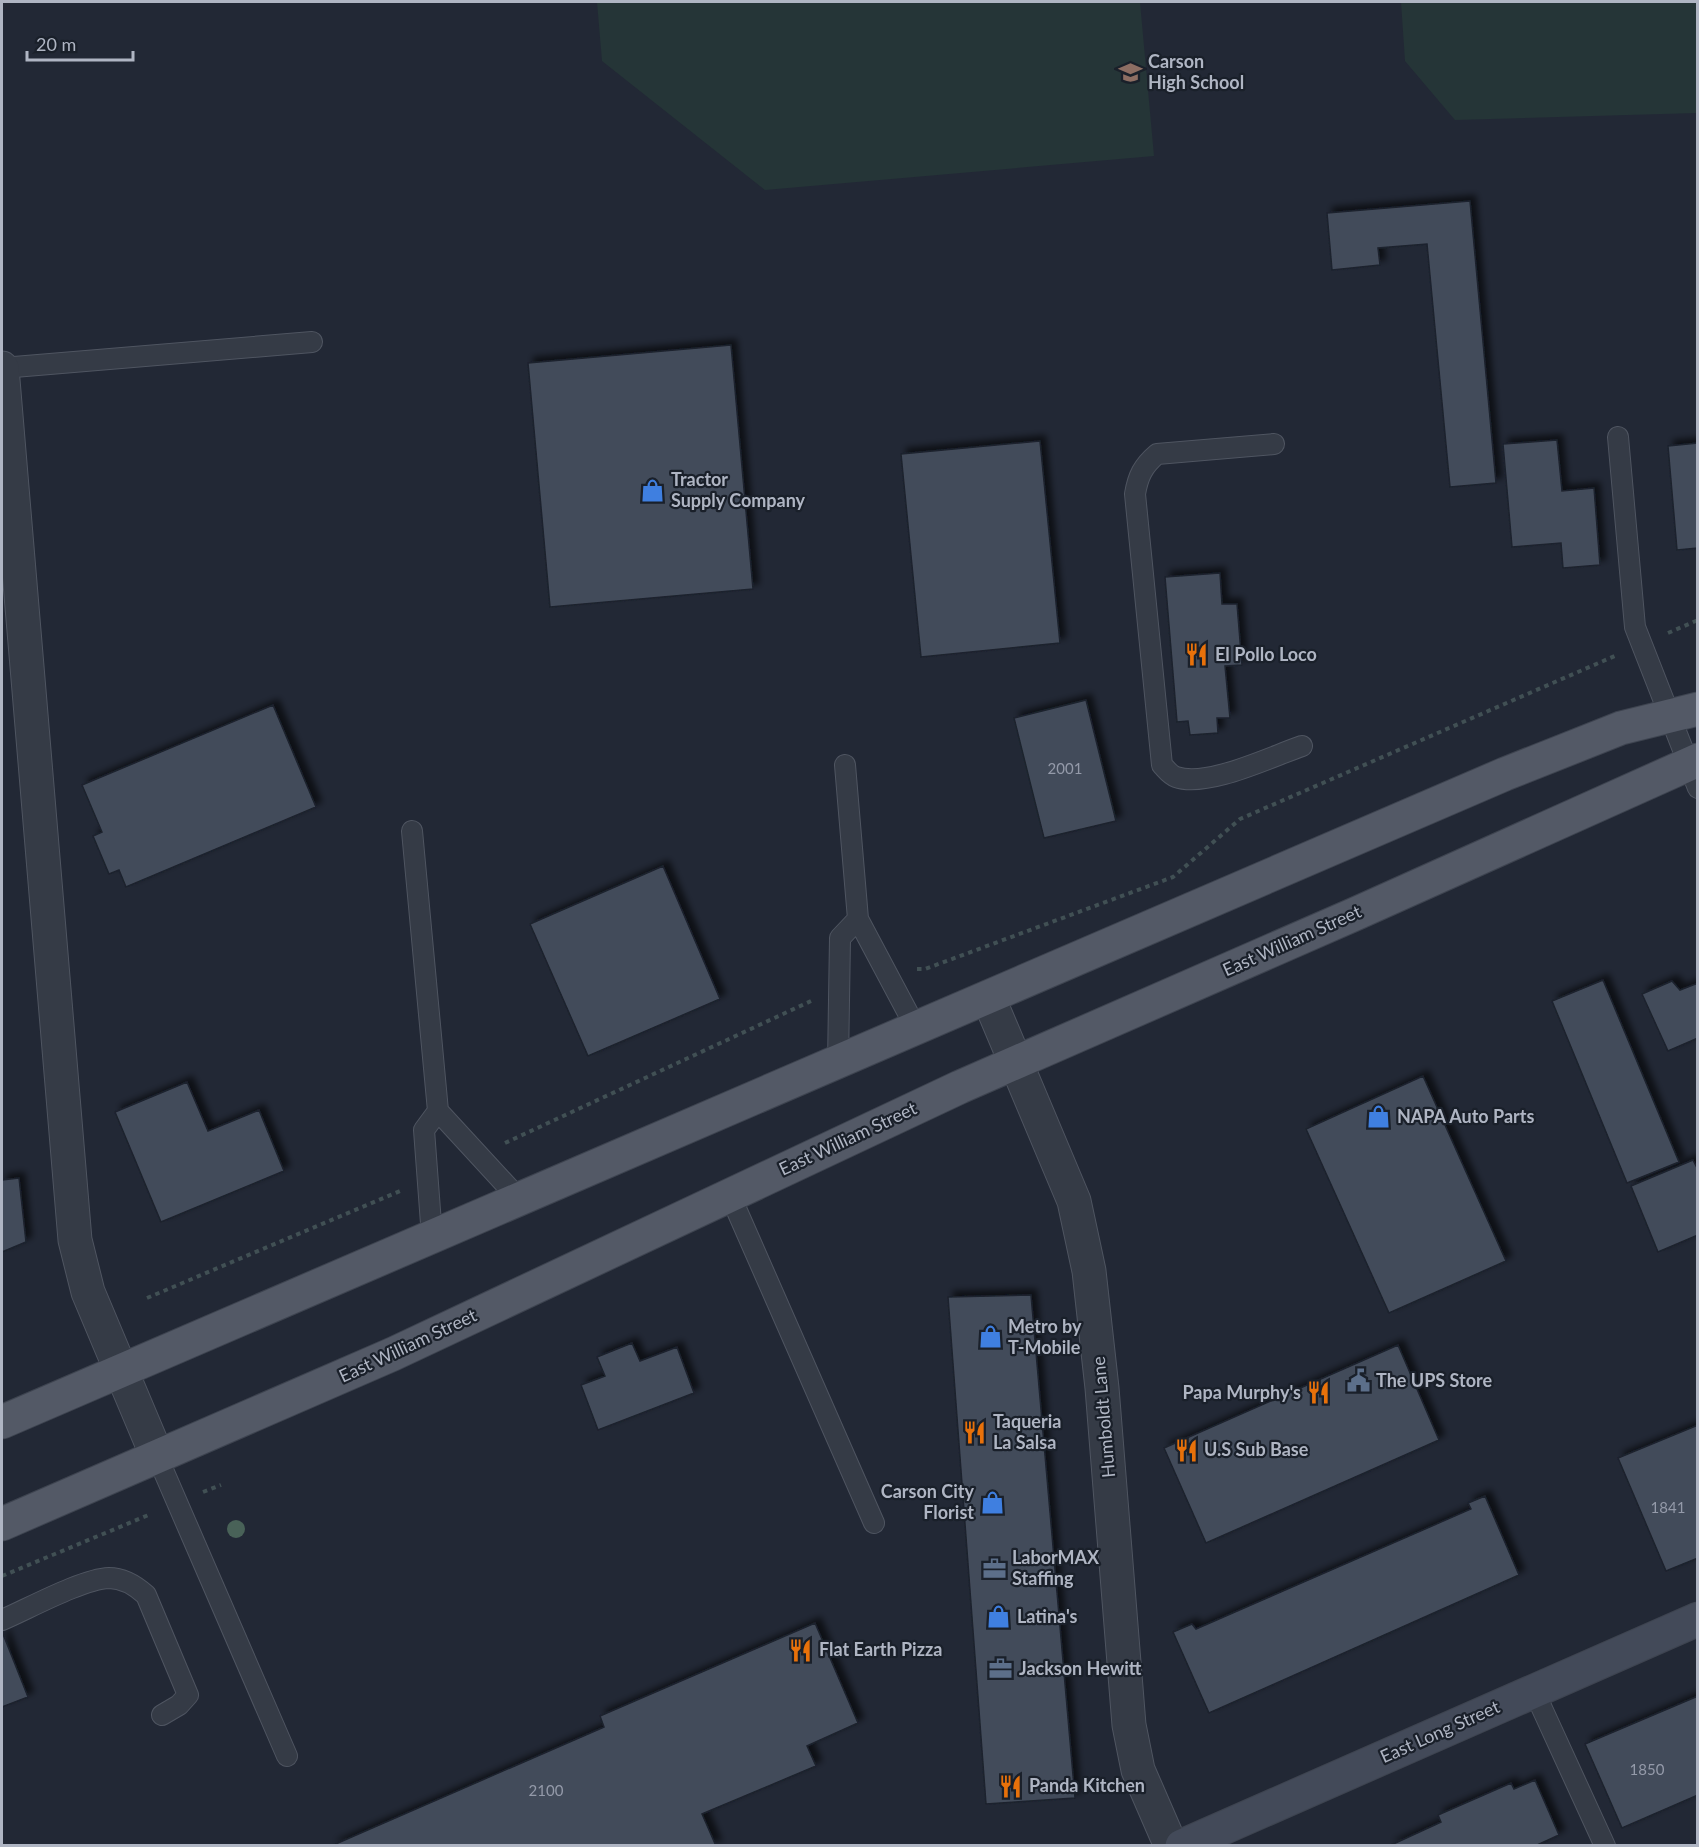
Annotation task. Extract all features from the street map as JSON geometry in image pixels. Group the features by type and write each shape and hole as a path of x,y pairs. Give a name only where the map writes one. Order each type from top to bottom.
{"main road":[{"path":"2,1422 989,999 1505,774 1620,728 1683,712"},
{"name":"East William Street","path":"2,1524 393,1354 1017,1062 1694,771"}],"street":[{"path":"2,368 75,1240 88,1292 157,1456"},
{"name":"Humboldt Lane","path":"989,999 1074,1201 1089,1271 1102,1388 1129,1725 1138,1770 1171,1845"},
{"name":"East Long Street","path":"1182,1845 1698,1619"}],"lane":[{"path":"2,368 312,342"},
{"path":"1618,437 1635,627 1641,644 1683,712 1694,771"},
{"path":"1274,444 1157,454 1144,465 1138,478 1135,494 1162,765 1173,776 1187,780 1206,779 1302,746"},
{"path":"845,765 858,919 917,1030"},
{"path":"412,831 438,1111 520,1200"},
{"path":"838,1063 840,938 858,919"},
{"path":"432,1237 424,1130 438,1111"},
{"path":"730,1195 874,1523"},
{"path":"157,1456 287,1756"},
{"path":"2,1620 85,1584 108,1578 120,1579 137,1587 146,1595 188,1695 179,1705 162,1714"},
{"path":"1534,1691 1605,1845"}],"path":[{"path":"884,968 925,969 1173,877 1240,819 1698,620"},
{"path":"478,1155 839,989"},
{"path":"147,1298 428,1178"},
{"path":"2,1576 221,1485"}],"shaded area":[{"path":"597,2 1140,2 1154,156 765,190 602,61"},
{"path":"1401,2 1697,2 1697,113 1455,120 1405,61"}],"building":[{"path":"1470,201 1496,483 1450,487 1427,244 1378,248 1380,265 1332,270 1327,213"},
{"path":"731,345 753,589 550,607 528,363"},
{"path":"1557,440 1562,491 1594,488 1600,565 1563,568 1561,543 1512,547 1503,444"},
{"path":"1040,441 1060,643 921,657 901,454"},
{"path":"1698,443 1698,548 1677,550 1668,446"},
{"path":"1220,573 1222,604 1237,604 1242,665 1225,666 1230,718 1217,718 1218,733 1190,735 1188,721 1177,722 1165,577"},
{"path":"1086,700 1116,821 1044,838 1014,718"},
{"path":"273,705 316,807 126,887 119,870 109,874 93,836 102,832 82,785"},
{"path":"663,866 720,999 588,1056 530,924"},
{"path":"1603,980 1679,1162 1627,1183 1552,1001"},
{"path":"1672,981 1680,990 1698,983 1698,1038 1668,1051 1642,994"},
{"path":"1423,1076 1506,1261 1389,1313 1306,1129"},
{"path":"187,1082 208,1131 259,1110 284,1171 161,1222 115,1112"},
{"path":"1693,1160 1698,1170 1698,1235 1658,1252 1631,1186"},
{"path":"19,1178 26,1242 2,1252 2,1180"},
{"path":"1031,1295 1075,1798 986,1804 948,1297"},
{"path":"632,1343 640,1361 677,1347 694,1393 598,1430 581,1385 605,1376 597,1357"},
{"path":"1398,1345 1439,1440 1206,1543 1164,1448"},
{"path":"1698,1425 1698,1558 1666,1571 1618,1458"},
{"path":"1485,1496 1519,1575 1209,1713 1173,1632 1192,1624 1196,1629 1471,1509 1468,1503"},
{"path":"815,1623 858,1723 807,1746 816,1766 702,1814 716,1846 331,1846 604,1727 600,1716"},
{"path":"2,1635 28,1697 2,1707"},
{"path":"1698,1696 1698,1795 1622,1828 1585,1744"},
{"path":"1535,1780 1559,1835 1535,1846 1389,1846 1441,1822 1438,1815 1511,1783 1514,1789"}],"place":[{"name":"Carson High School","path":"1130,72"},
{"name":"Tractor Supply Company","path":"653,490"},
{"name":"El Pollo Loco","path":"1197,655"},
{"name":"NAPA Auto Parts","path":"1379,1117"},
{"name":"Metro by T-Mobile","path":"990,1337"},
{"name":"The UPS Store","path":"1358,1381"},
{"name":"Papa Murphy's","path":"1319,1393"},
{"name":"Taqueria La Salsa","path":"975,1432"},
{"name":"U.S Sub Base","path":"1186,1450"},
{"name":"Carson City Florist","path":"992,1502"},
{"name":"LaborMAX Staffing","path":"994,1568"},
{"name":"Latina's","path":"999,1617"},
{"name":"Flat Earth Pizza","path":"801,1650"},
{"name":"Jackson Hewitt","path":"1001,1669"},
{"name":"Panda Kitchen","path":"1011,1786"}]}
